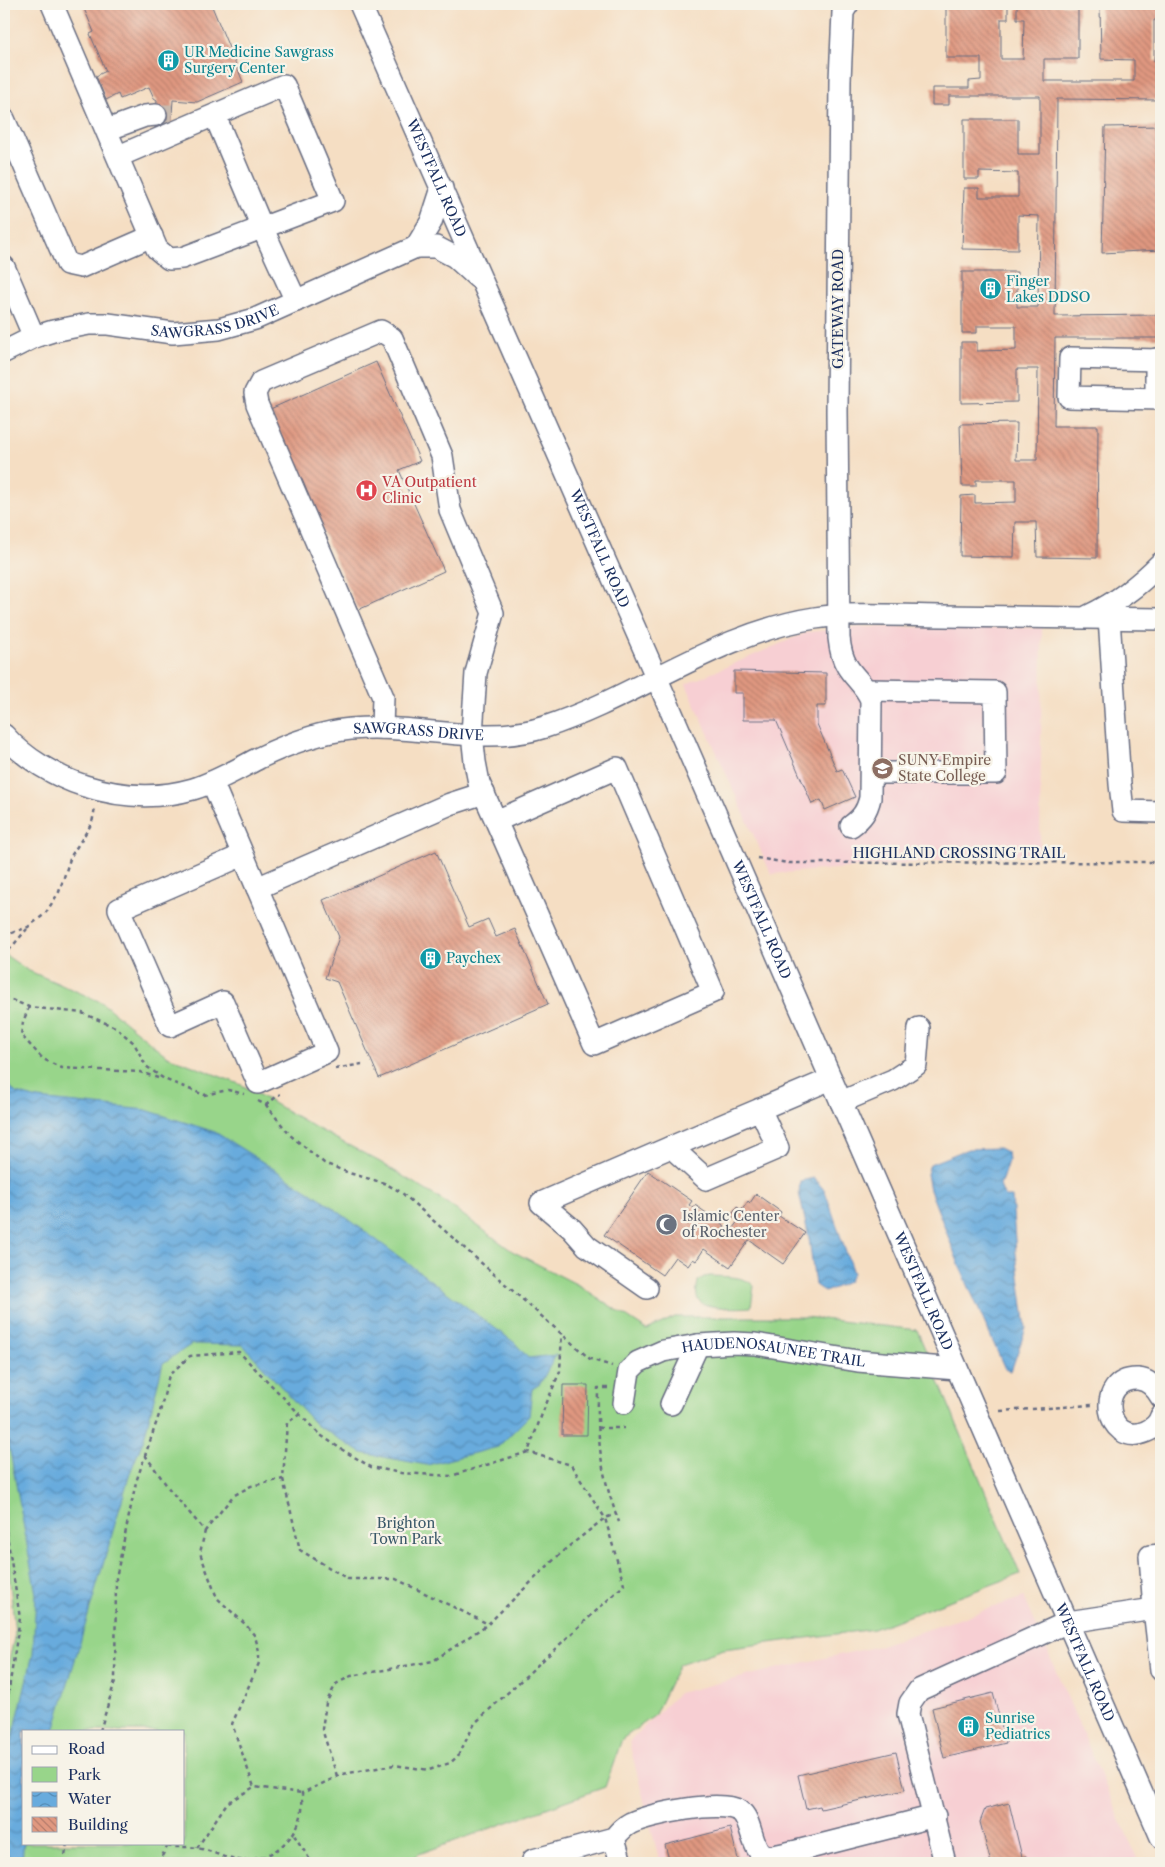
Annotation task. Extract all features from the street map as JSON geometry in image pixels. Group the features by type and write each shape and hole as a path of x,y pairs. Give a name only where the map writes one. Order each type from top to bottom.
{"street":[{"path":"52,4 119,156 157,249 169,259 182,258 262,227 295,217 333,201 284,85 216,116 119,156"},
{"name":"WESTFALL ROAD","path":"360,4 442,188 1161,1838"},
{"name":"GATEWAY ROAD","path":"840,616 837,411 840,80 843,12 848,4"},
{"path":"107,130 145,116 177,116 192,125"},
{"path":"216,116 262,227 296,301"},
{"path":"4,119 67,264 81,267 152,236"},
{"path":"416,247 431,222 442,188"},
{"name":"SAWGRASS DRIVE","path":"4,352 34,337 89,324 108,324 173,333 219,329 256,319 416,247 436,247 455,257 483,282"},
{"path":"6,280 34,337"},
{"path":"382,728 383,697 257,404 255,393 261,382 381,332 392,338 442,456 450,510 493,613 476,673 474,696 472,734 474,762 479,782 484,793 496,821 594,1044 714,992 617,768 496,821"},
{"path":"1070,358 1158,359 1158,398 1069,397 1070,358"},
{"path":"1085,618 1152,582 1161,563"},
{"path":"840,616 839,638 841,651 846,664 867,690 871,700 870,798 867,810 860,820 851,826"},
{"name":"SAWGRASS DRIVE","path":"4,735 30,758 52,772 76,783 122,795 146,796 168,794 193,789 212,782 285,746 310,737 351,729 382,728 472,734 504,734 540,728 593,708 727,644 777,625 816,618 840,616 1161,618"},
{"path":"1109,618 1123,811 1161,812"},
{"path":"867,690 995,692 996,773 871,773"},
{"path":"212,782 327,1052 258,1083 223,1002 170,1026 119,909 243,855"},
{"path":"257,888 450,804 484,793"},
{"path":"841,1102 893,1080 916,1065 918,1028"},
{"path":"647,1288 587,1246 541,1203 831,1079"},
{"path":"671,1147 706,1179 778,1148 760,1109"},
{"name":"HAUDENOSAUNEE TRAIL","path":"629,1371 643,1358 662,1351 698,1345 734,1343 755,1344 858,1362 957,1369"},
{"path":"671,1404 698,1345"},
{"path":"619,1396 629,1371"},
{"path":"1161,1397 1157,1389 1149,1382 1139,1379 1128,1380 1119,1385 1112,1393 1109,1404 1110,1414 1115,1424 1123,1431 1133,1434 1144,1433 1153,1428 1161,1416"},
{"path":"1161,1554 1150,1556 1161,1670"},
{"path":"945,1863 908,1714 910,1703 919,1690 1068,1622 1154,1610"},
{"path":"534,1862 614,1838 620,1830 629,1824 650,1816 676,1810 728,1808 739,1811 748,1820 755,1845 760,1853 768,1856 794,1857 934,1816"},
{"path":"614,1838 620,1863"}],"path":[{"path":"4,956 28,927 44,914 59,892 71,856 92,823 95,807"},
{"name":"HIGHLAND CROSSING TRAIL","path":"757,858 788,863 1161,862"},
{"path":"4,936 28,927"},
{"path":"4,997 29,1007 82,1013 115,1027 134,1043 146,1066 164,1079"},
{"path":"29,1007 23,1022 21,1035 43,1059 62,1068 140,1072 164,1079 204,1095 228,1090 244,1094 266,1105 290,1135 324,1162 349,1173 384,1183 401,1192 590,1359 629,1371"},
{"path":"528,1452 560,1371 562,1333"},
{"path":"100,1730 115,1681 116,1578 136,1482 160,1412 169,1375 190,1356 239,1352 319,1434 340,1450 371,1467 401,1473 451,1476 528,1452 571,1465 605,1518 624,1585 475,1723 458,1756 450,1763 429,1770 394,1765 337,1776 302,1793 254,1787 227,1803 197,1848"},
{"path":"619,1396 598,1388 598,1428 602,1468 619,1522"},
{"path":"1000,1411 1109,1404"},
{"path":"300,1414 287,1423 283,1479 300,1550 348,1579 396,1579 488,1624"},
{"path":"598,1428 624,1428"},
{"path":"145,1455 170,1490 205,1531"},
{"path":"254,1787 232,1724 259,1663 259,1652 255,1636 217,1598 200,1553 205,1531 233,1496 251,1486 283,1479"},
{"path":"337,1776 322,1729 326,1703 336,1684 351,1676 433,1661 488,1624 563,1551 605,1518 616,1514"},
{"path":"4,1516 20,1618 4,1721"},
{"path":"162,1844 167,1847 197,1848 237,1860 256,1860 273,1854 294,1835 302,1815 302,1793"},
{"path":"294,1835 312,1863"},
{"path":"64,1863 67,1844"},
{"path":"158,1863 167,1847"}],"shaded area":[{"name":"SUNY Empire State College","path":"861,627 1042,628 1040,853 771,874 686,684 808,632"},
{"path":"1024,1597 1139,1863 660,1863 629,1742 678,1693 875,1647"}],"green space":[{"name":"Brighton Town Park","path":"4,954 27,970 101,1002 167,1056 242,1085 380,1162 448,1204 512,1251 580,1286 647,1330 675,1317 805,1317 917,1330 1020,1574 874,1629 724,1649 679,1664 654,1716 622,1739 605,1787 419,1854 407,1863 4,1863 4,1683 15,1634 4,1518"},
{"path":"710,1276 734,1277 750,1282 754,1286 751,1307 715,1307 699,1301 697,1294 698,1281"}],"water":[{"path":"4,1081 16,1093 38,1099 146,1110 215,1132 320,1198 515,1343 528,1358 556,1355 540,1384 532,1389 529,1416 498,1447 427,1465 362,1453 316,1425 243,1345 192,1344 163,1363 144,1438 130,1473 54,1730 22,1730 22,1863 4,1863 4,1774 33,1654 36,1594 8,1440 4,1428"},
{"path":"999,1148 1007,1152 1008,1161 1000,1186 1005,1197 1012,1197 1016,1254 1026,1328 1011,1371 1005,1369 960,1267 930,1190 927,1174 930,1164 968,1149"},
{"path":"814,1178 825,1191 853,1273 848,1282 825,1292 815,1285 809,1238 799,1193 800,1181"}],"building":[{"name":"UR Medicine Sawgrass Surgery Center","path":"82,4 211,4 243,82 197,102 173,100 171,129 155,128 157,100 154,98 149,87 120,99 118,94 106,100 96,76 106,71 90,34 94,32"},
{"name":"Finger Lakes DDSO","path":"946,5 1008,5 1008,19 1001,19 1001,59 1023,59 1024,19 1017,19 1017,5 1078,5 1078,59 1044,59 1044,81 1134,81 1134,60 1101,59 1100,6 1161,6 1161,20 1154,20 1154,61 1161,61 1161,100 1057,99 1055,316 1161,315 1161,338 1055,338 1054,426 1098,426 1097,558 1037,557 1036,522 1015,522 1014,557 960,556 961,496 975,495 975,503 1016,502 1016,480 976,480 976,486 962,486 960,424 1017,423 1016,460 1037,460 1038,369 1017,369 1017,402 961,403 961,342 977,342 977,351 1016,350 1016,326 977,326 977,333 962,333 962,272 1017,272 1017,307 1038,307 1039,216 1018,215 1018,250 962,249 964,188 979,188 979,197 1018,197 1018,173 979,172 979,179 964,179 964,119 1018,119 1018,154 1040,154 1040,96 949,96 949,105 932,105 932,88 969,88 969,81 981,80 981,58 946,58"},
{"path":"1161,126 1161,250 1102,253 1105,127"},
{"path":"376,362 420,461 399,470 444,571 358,610 268,410"},
{"path":"734,671 826,673 826,706 817,706 817,724 837,771 842,769 855,797 825,810 821,800 812,804 776,720 743,720 743,693 734,693"},
{"name":"Paychex","path":"436,851 469,927 488,919 496,937 515,929 548,1004 379,1078 337,982 325,978 339,937 323,900"},
{"name":"Islamic Center of Rochester","path":"648,1171 692,1201 689,1205 693,1208 695,1205 725,1226 721,1231 728,1235 738,1221 731,1216 737,1207 742,1210 756,1194 781,1212 779,1216 805,1233 783,1264 749,1240 730,1267 704,1249 696,1261 693,1259 688,1266 675,1257 662,1275 604,1235"},
{"path":"563,1385 588,1385 587,1435 562,1435"},
{"name":"Sunrise Pediatrics","path":"993,1693 1006,1743 944,1758 932,1708"},
{"path":"896,1752 905,1790 821,1809 820,1806 806,1809 798,1775"},
{"path":"1009,1803 1022,1857 1026,1856 1028,1863 991,1863 980,1822 985,1809"},
{"path":"730,1828 739,1863 670,1863 665,1845"}],"tunnel":[{"path":"156,115 172,115"}],"place":[{"name":"UR Medicine Sawgrass Surgery Center","path":"168,60"},
{"name":"Finger Lakes DDSO","path":"990,289"},
{"name":"VA Outpatient Clinic","path":"366,490"},
{"name":"SUNY Empire State College","path":"882,768"},
{"name":"Paychex","path":"430,958"},
{"name":"Islamic Center of Rochester","path":"666,1224"},
{"name":"Sunrise Pediatrics","path":"969,1726"}]}
